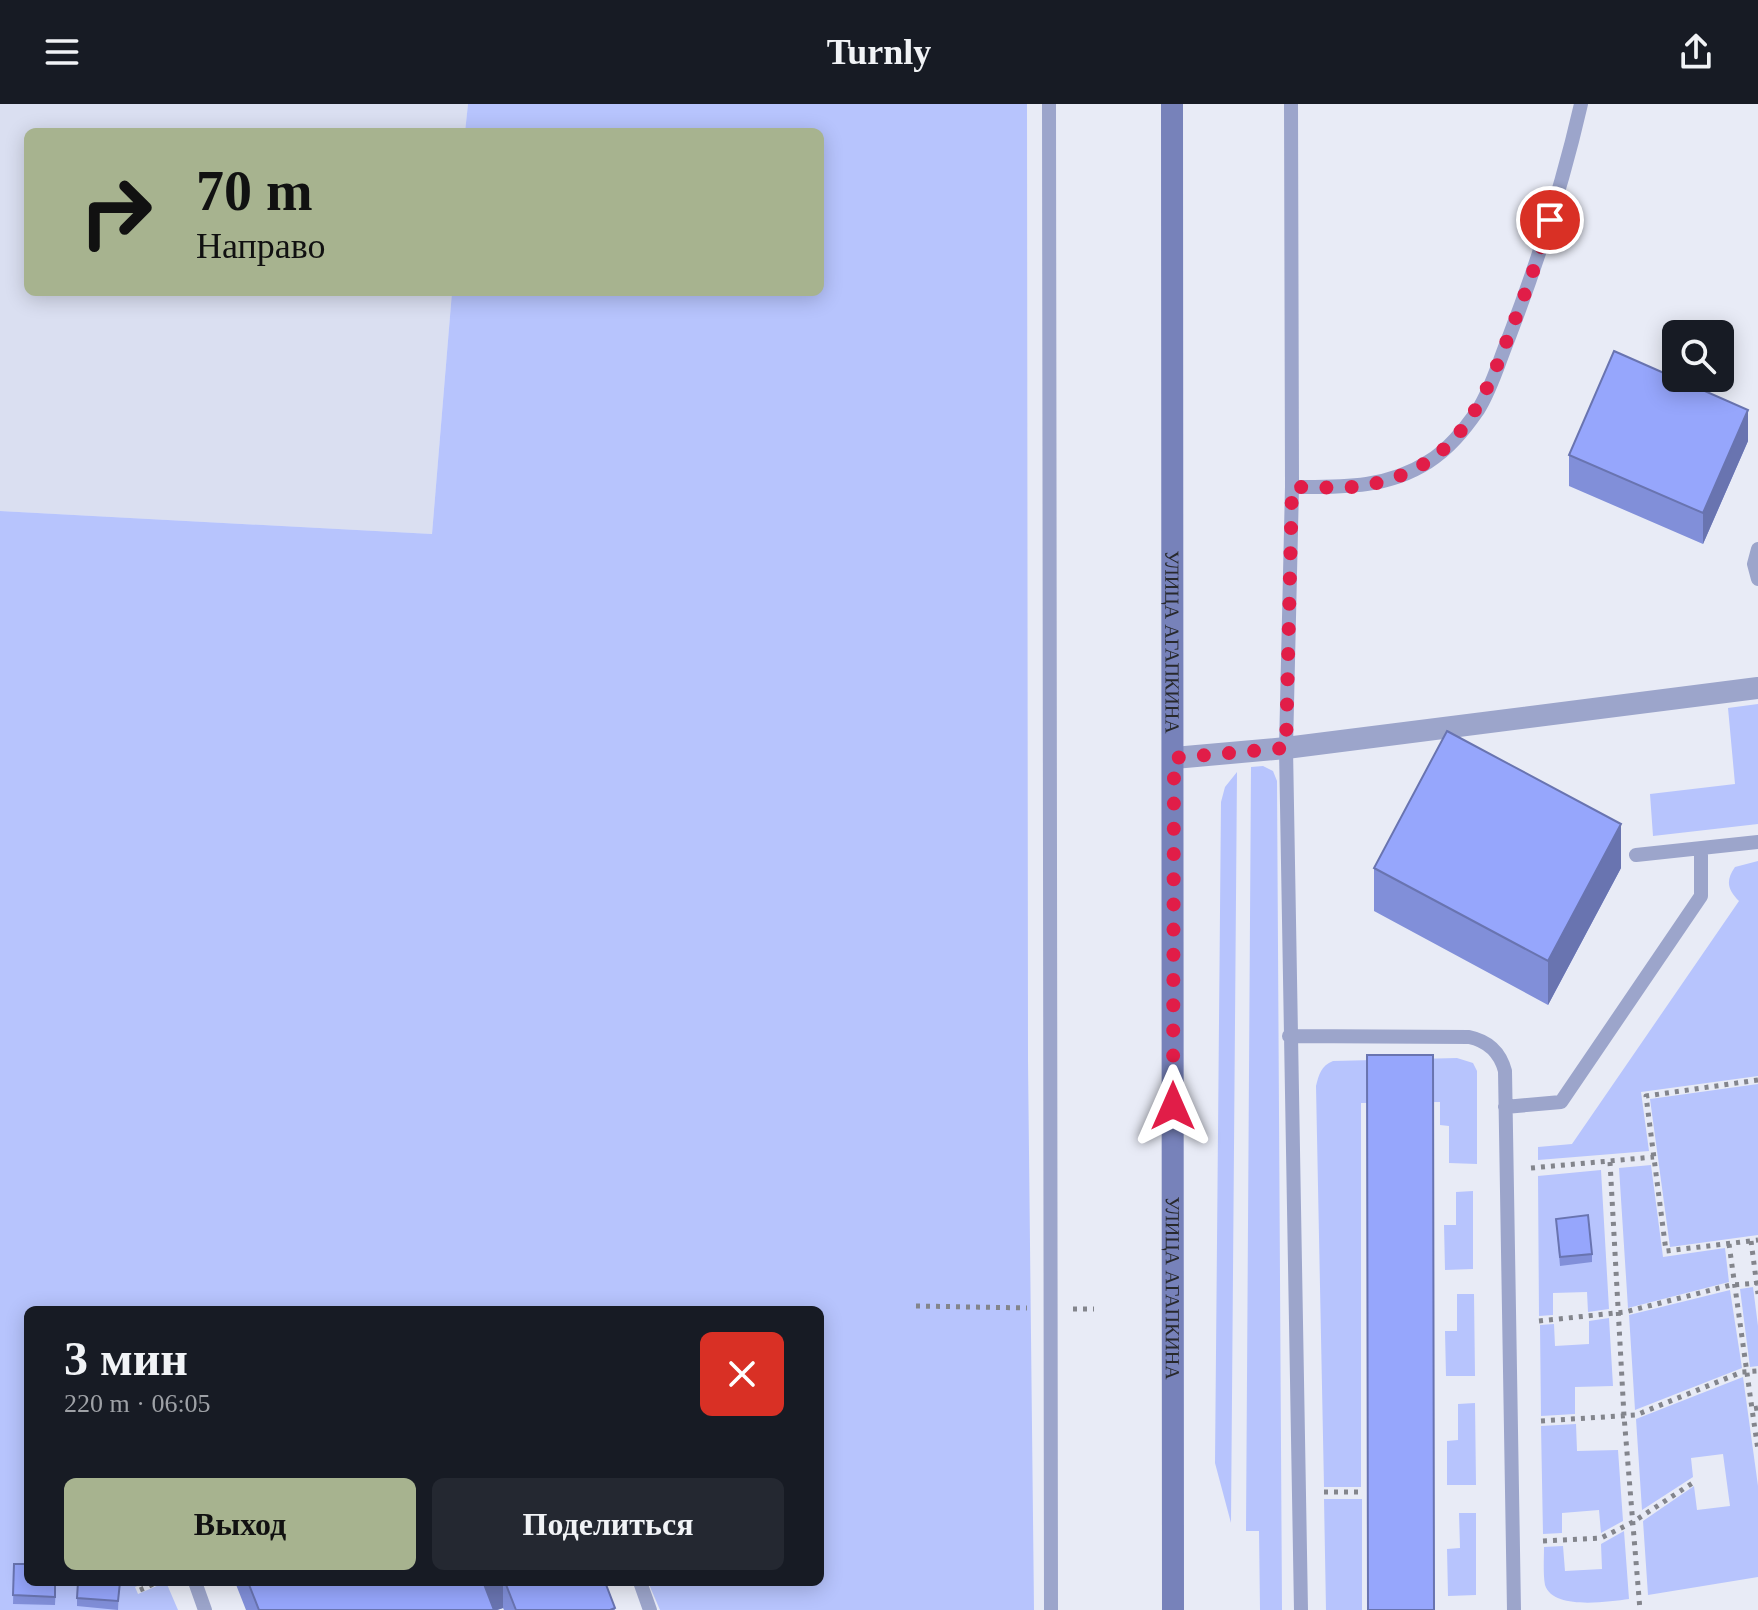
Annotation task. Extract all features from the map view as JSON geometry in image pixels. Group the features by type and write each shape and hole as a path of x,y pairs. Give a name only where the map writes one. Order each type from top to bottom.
{"main road":[{"name":"УЛИЦА АГАПКИНА","path":"1172,104 1173,1610"}],"street":[{"path":"1174,758 1286,748 1758,688"}],"lane":[{"path":"1049,104 1051,1610"},
{"path":"1291,104 1292,487 1286,748 1301,1610"},
{"path":"1292,487 1354,487 1397,477 1427,463 1461,434 1480,407 1489,387 1532,276 1567,163 1581,104"},
{"path":"1758,549 1754,564 1758,579"},
{"path":"1636,855 1758,842"},
{"path":"1505,1107 1561,1102 1701,896 1701,848"},
{"path":"1289,1036 1478,1039 1493,1048 1503,1062 1514,1610"},
{"path":"196,1586 205,1610"},
{"path":"641,1586 650,1610"}],"path":[{"path":"1758,1080 1646,1096 1666,1251 1754,1240 1758,1294"},
{"path":"1538,1168 1654,1157"},
{"path":"1610,1162 1624,1416 1640,1610"},
{"path":"1729,1244 1755,1409 1758,1450"},
{"path":"1539,1321 1618,1312 1735,1285 1757,1283"},
{"path":"916,1306 1094,1309"},
{"path":"1541,1421 1636,1415 1747,1372 1758,1371"},
{"path":"1543,1541 1601,1538 1633,1522 1694,1482"},
{"path":"1319,1492 1361,1492"},
{"path":"140,1590 149,1586"}],"shaded area":[{"path":"0,104 468,104 465,128 24,128 24,296 452,296 432,534 0,511"},
{"path":"468,104 1027,104 1028,1061 1034,1610 660,1610 650,1586 824,1586 824,1306 24,1306 24,1581 13,1603 48,1586 85,1586 118,1609 120,1586 137,1586 135,1587 138,1594 157,1586 168,1586 178,1610 0,1610 0,511 432,534 452,296 824,296 824,128 465,128"},
{"path":"1758,704 1758,824 1653,836 1650,794 1735,784 1728,708"},
{"path":"1263,766 1273,771 1277,781 1282,1610 1260,1610 1259,1531 1246,1531 1251,767"},
{"path":"1237,772 1231,1523 1215,1463 1221,802 1225,787"},
{"path":"1758,861 1758,1076 1641,1092 1649,1151 1538,1160 1538,1147 1572,1144 1739,901 1729,885 1735,867"},
{"path":"1457,1058 1473,1063 1477,1071 1477,1164 1449,1163 1449,1126 1440,1125 1440,1102 1361,1103 1361,1487 1324,1487 1318,1078 1323,1068 1333,1061"},
{"path":"1758,1084 1758,1235 1670,1247 1650,1099"},
{"path":"1651,1165 1663,1257 1725,1248 1729,1282 1628,1308 1619,1168"},
{"path":"1601,1170 1609,1309 1588,1312 1587,1292 1553,1293 1553,1315 1539,1316 1538,1176"},
{"path":"1473,1191 1473,1269 1445,1270 1444,1225 1456,1225 1456,1192"},
{"path":"1753,1287 1758,1326 1758,1366 1750,1367 1740,1289"},
{"path":"1730,1290 1742,1368 1635,1410 1629,1315"},
{"path":"1457,1294 1474,1294 1475,1376 1446,1376 1445,1331 1457,1331"},
{"path":"1609,1318 1613,1386 1575,1387 1575,1414 1541,1416 1540,1325 1554,1324 1555,1346 1589,1344 1589,1321"},
{"path":"1743,1377 1758,1486 1758,1577 1648,1595 1643,1521 1694,1486 1697,1510 1730,1506 1723,1454 1691,1458 1693,1477 1642,1510 1636,1419"},
{"path":"1475,1403 1476,1485 1447,1485 1447,1441 1458,1440 1458,1404"},
{"path":"1576,1424 1577,1451 1618,1450 1623,1521 1601,1533 1599,1510 1562,1513 1562,1533 1543,1534 1541,1426"},
{"path":"1324,1499 1362,1499 1362,1610 1326,1610"},
{"path":"1459,1513 1476,1513 1476,1595 1448,1596 1447,1549 1460,1548"},
{"path":"1624,1531 1629,1599 1581,1602 1558,1598 1550,1593 1544,1581 1544,1547 1563,1546 1565,1571 1602,1569 1601,1544"}],"building":[{"path":"1614,351 1662,372 1662,392 1707,392 1748,410 1703,513 1569,455"},
{"path":"1447,731 1621,824 1548,961 1374,868"},
{"path":"1367,1055 1433,1055 1434,1610 1368,1610"},
{"path":"1588,1215 1592,1254 1560,1257 1556,1219"},
{"path":"14,1564 24,1564 24,1586 55,1586 55,1597 13,1595"},
{"path":"78,1586 120,1586 118,1601 77,1598"},
{"path":"250,1586 485,1586 494,1610 259,1610"},
{"path":"507,1586 607,1586 615,1608 610,1610 516,1610"}],"route":[{"path":"1173,1106 1174,758 1286,748 1292,487 1375,484 1427,463 1461,434 1480,407 1489,387 1550,220"}]}
